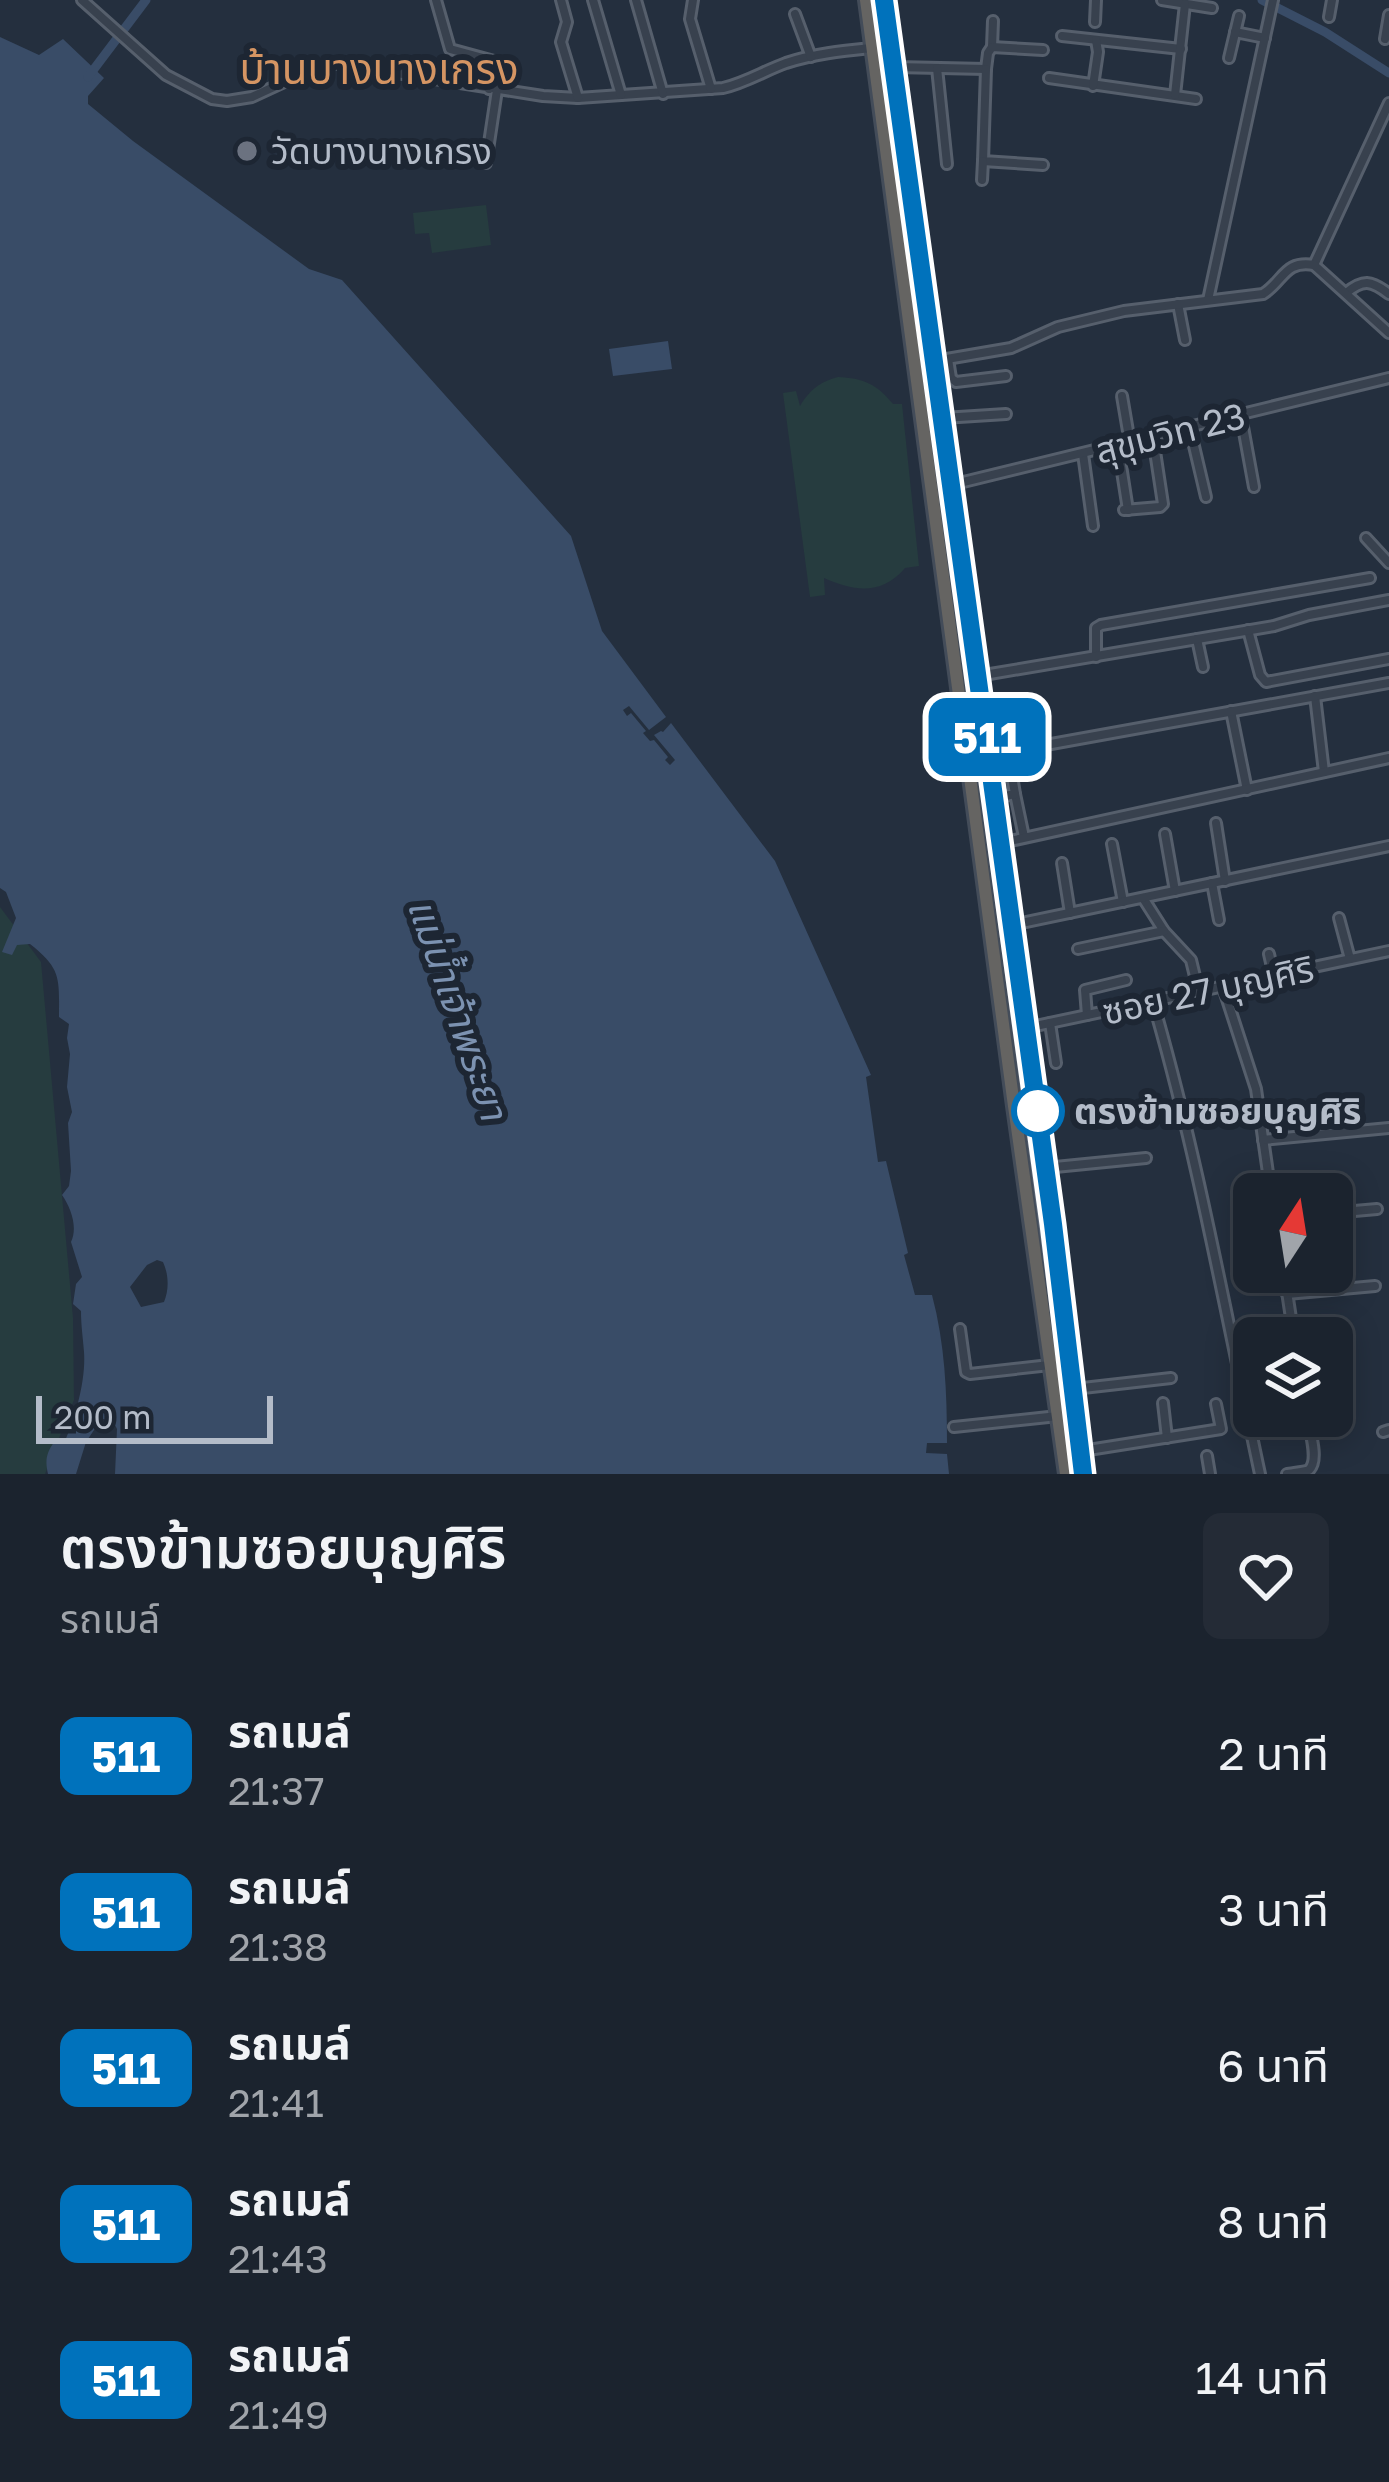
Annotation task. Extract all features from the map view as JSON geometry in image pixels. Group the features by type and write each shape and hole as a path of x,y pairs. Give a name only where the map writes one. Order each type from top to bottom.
{"highway":[{"path":"866,0 1066,1474"},
{"path":"884,0 941,360 942,418 1046,1168 1083,1474"},
{"path":"963,718 985,721"},
{"path":"968,750 987,737"},
{"path":"1041,1298 1062,1296"}],"street":[{"path":"436,0 450,49 494,61 486,163"},
{"path":"561,0 568,22 561,42 578,98"},
{"path":"593,0 621,95"},
{"path":"636,0 662,94"},
{"path":"693,0 690,19 711,89"},
{"path":"1095,22 1096,0"},
{"path":"1162,0 1212,8"},
{"path":"1208,301 1273,0"},
{"path":"1329,17 1332,0"},
{"path":"85,3 166,75 212,99 227,101 252,97 333,63 493,90 578,98 739,85 785,64 873,48"},
{"path":"1175,95 1185,4"},
{"path":"795,14 811,57"},
{"path":"1385,39 1389,15"},
{"path":"1229,58 1239,16"},
{"path":"982,180 986,69 993,21"},
{"path":"1235,32 1265,38"},
{"path":"1063,36 1181,49"},
{"path":"1093,86 1096,39"},
{"path":"992,47 1043,50"},
{"path":"893,67 986,69"},
{"path":"937,68 946,164"},
{"path":"1049,78 1196,99"},
{"path":"1314,265 1389,104"},
{"path":"983,161 1043,165"},
{"path":"1006,376 956,382 941,360 1011,348 1058,327 1124,311 1263,294 1288,268 1304,263 1314,265 1389,333"},
{"path":"1346,293 1368,281 1389,294"},
{"path":"1178,304 1185,340"},
{"name":"สุขุมวิท 23","path":"951,485 1389,378"},
{"path":"1122,397 1130,443"},
{"path":"942,418 1006,414"},
{"path":"1241,416 1254,487"},
{"path":"1190,429 1206,497"},
{"path":"1118,446 1126,510 1160,507 1153,438"},
{"path":"1083,454 1093,526"},
{"path":"1366,538 1388,562"},
{"path":"1096,657 1094,634 1101,625 1370,578"},
{"path":"976,676 1248,630 1389,600"},
{"path":"1248,630 1266,682 1389,658"},
{"path":"1197,639 1203,667"},
{"path":"1024,837 1010,764 1018,750 1389,683"},
{"path":"1315,696 1324,772"},
{"path":"1231,711 1247,790"},
{"path":"1000,843 1389,758"},
{"path":"995,798 1015,794"},
{"path":"1216,823 1225,881"},
{"path":"1165,834 1175,891"},
{"path":"1112,844 1123,902"},
{"path":"1012,925 1389,846"},
{"path":"1062,863 1070,913"},
{"path":"1213,884 1219,920"},
{"path":"1143,898 1191,960 1199,993"},
{"path":"1339,918 1350,959"},
{"path":"1078,949 1164,931"},
{"name":"ซอย 27 บุญศิริ","path":"1026,1028 1389,951"},
{"path":"1269,954 1274,976"},
{"path":"1087,1015 1085,990 1126,980"},
{"path":"1223,987 1256,1089 1268,1173"},
{"path":"1153,1002 1196,1169 1260,1474"},
{"path":"1050,1023 1056,1063"},
{"path":"1263,1140 1389,1128"},
{"path":"1046,1168 1146,1158"},
{"path":"1353,1211 1377,1208"},
{"path":"1291,1317 1287,1294 1375,1286"},
{"path":"960,1329 970,1374 1051,1365"},
{"path":"1073,1389 1171,1378"},
{"path":"1163,1402 1167,1438"},
{"path":"1080,1451 1221,1429 1216,1404"},
{"path":"954,1427 1058,1415"},
{"path":"1287,1474 1312,1468 1310,1437"},
{"path":"1207,1456 1210,1474"}],"green space":[{"path":"486,205 491,245 432,253 429,233 415,234 413,213"},
{"path":"838,377 869,383 893,404 902,404 919,566 905,568 877,587 846,586 824,578 825,595 810,597 783,393 796,391 800,406 816,387"},
{"path":"0,907 41,962 73,1318 74,1400 45,1474 0,1474"}],"water":[{"name":"แม่น้ำเจ้าพระยา","path":"0,37 39,55 63,39 104,78 88,96 88,104 309,269 342,280 571,536 602,631 666,717 649,730 629,706 623,710 627,716 631,713 670,765 675,760 654,735 671,723 775,861 871,1075 866,1077 878,1162 886,1161 915,1295 932,1295 940,1332 947,1443 927,1443 926,1453 947,1454 949,1474 115,1474 117,1429 113,1421 98,1418 76,1474 48,1474 49,1450 54,1442 65,1441 73,1420 84,1363 81,1311 73,1304 82,1277 71,1242 72,1218 62,1195 71,1171 69,1024 59,1017 58,984 48,961 30,944 17,945 12,955 2,952 16,918 0,888","holes":["163,1262 168,1282 164,1302 141,1307 130,1287 147,1265"]},
{"path":"668,341 672,369 613,376 609,349"}],"waterway":[{"path":"88,77 146,0"},
{"path":"1262,0 1325,32 1389,73"}],"railway":[{"path":"878,0 1076,1474"}],"bus line":[{"name":"511","path":"884,0 1053,1224 1083,1474"}],"place":[{"name":"วัดบางนางเกรง","path":"247,151"},
{"name":"ตรงข้ามซอยบุญศิริ","path":"1038,1111"}],"district":[{"name":"บ้านบางนางเกรง","path":"379,69"}]}
